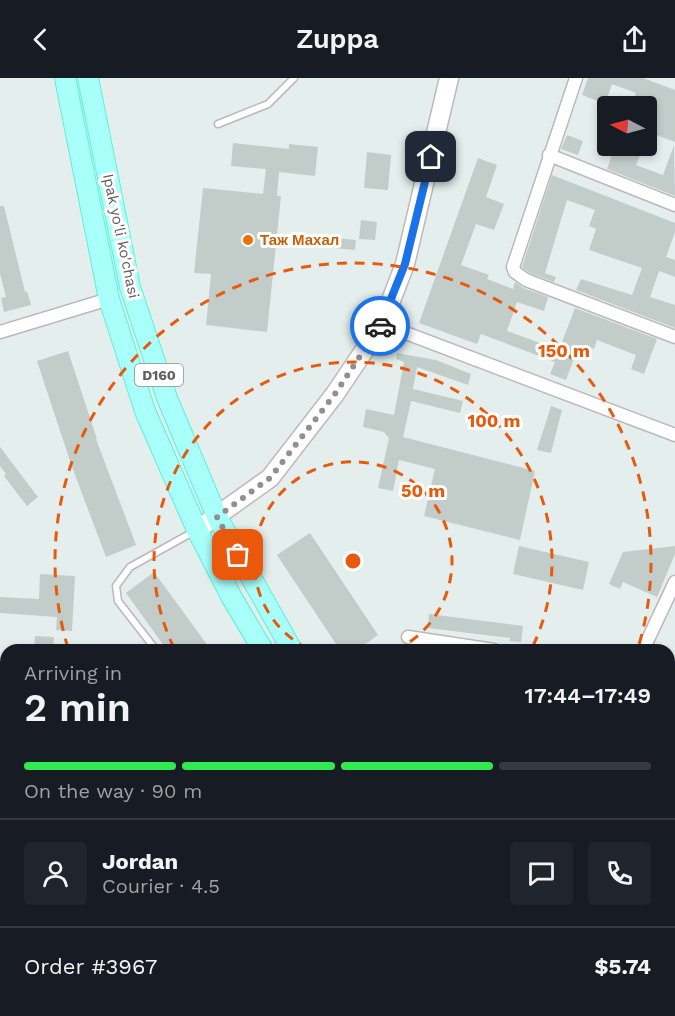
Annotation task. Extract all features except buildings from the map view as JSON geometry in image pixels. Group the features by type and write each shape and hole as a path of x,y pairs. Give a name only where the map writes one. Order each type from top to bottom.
{"main road":[{"name":"Ipak yo'li ko'chasi","path":"65,78 109,299 145,411 197,530 232,598 259,644"},
{"name":"Ipak yo'li ko'chasi","path":"88,78 130,287 167,398 217,517 289,644"},
{"path":"197,530 270,478 335,394 382,324 405,264 449,78"}],"street":[{"path":"576,78 513,267 515,272 537,285 675,337"},
{"path":"549,155 675,205"},
{"path":"0,332 109,299"},
{"path":"382,324 675,435"},
{"path":"646,644 675,582"},
{"path":"408,637 454,644"}],"lane":[{"path":"218,124 268,104 294,78"},
{"path":"151,644 118,601 116,586 130,567 197,530"}],"way so far":[{"path":"238,555 217,517 270,478 335,394 380,326"}],"place":[{"name":"Таж Махал","path":"248,240"}],"route":[{"path":"380,326 405,264 431,157"}]}
